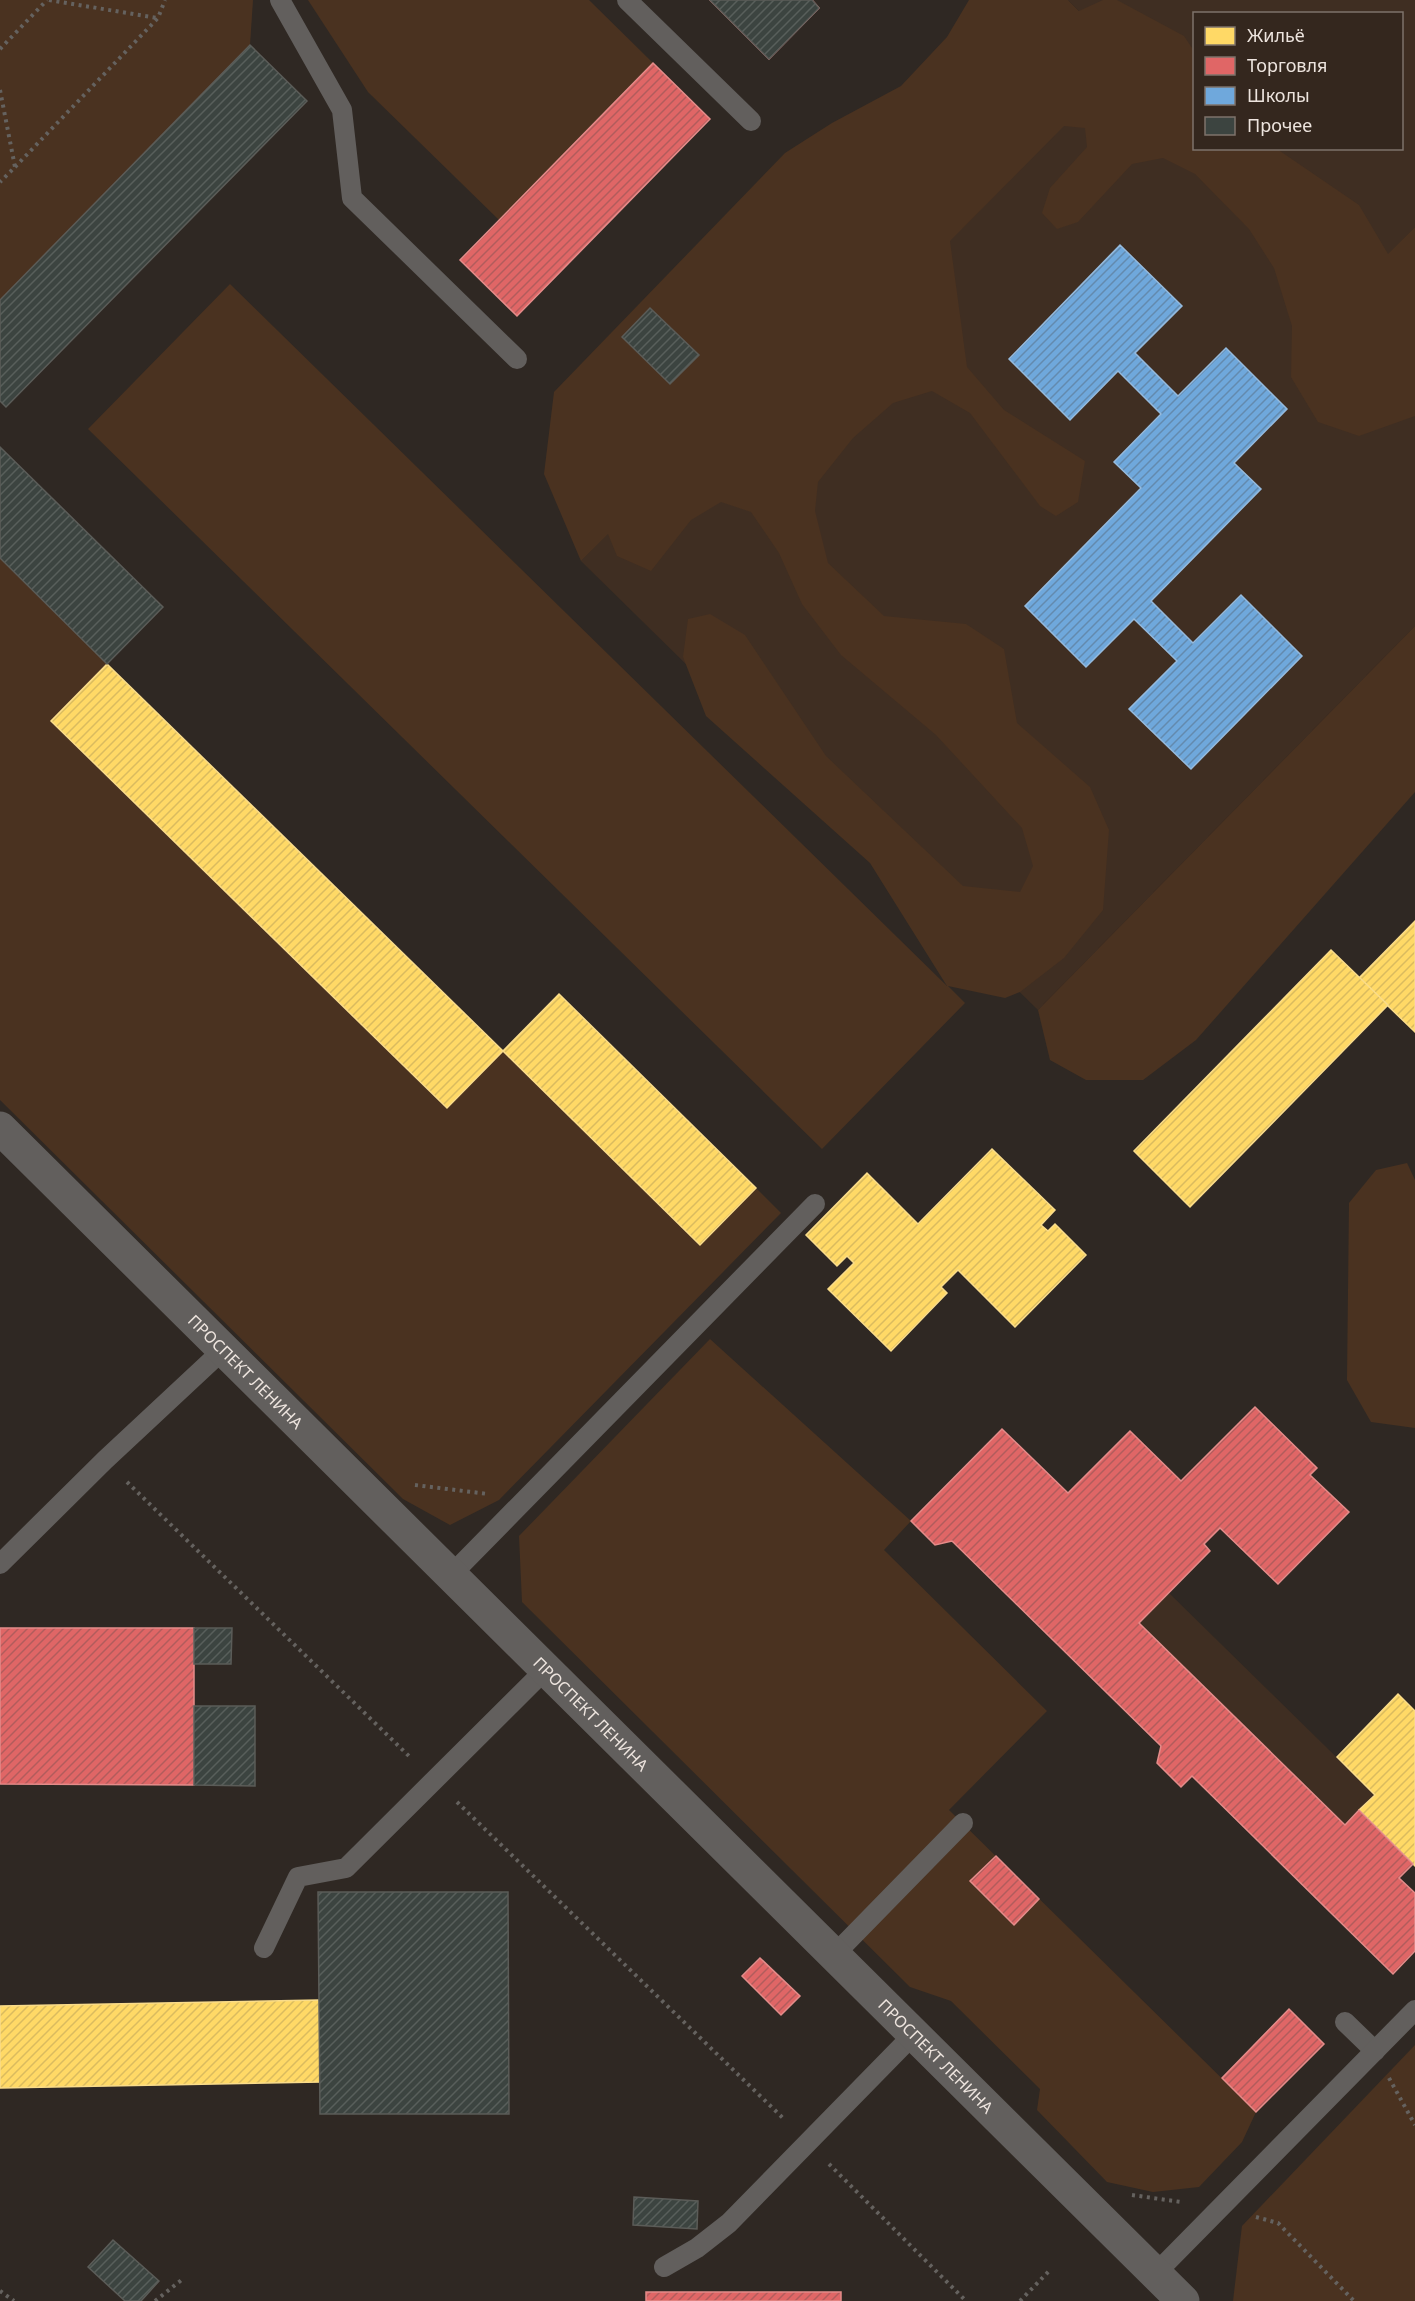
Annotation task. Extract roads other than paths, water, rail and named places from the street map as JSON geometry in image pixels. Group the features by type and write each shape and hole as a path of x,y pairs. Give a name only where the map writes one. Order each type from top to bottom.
{"street":[{"name":"ПРОСПЕКТ ЛЕНИНА","path":"0,1128 1183,2301"}],"lane":[{"path":"280,0 342,110 352,198 517,359"},
{"path":"627,0 751,121"},
{"path":"451,1575 816,1204"},
{"path":"0,1564 105,1460 224,1349"},
{"path":"264,1948 298,1877 346,1868 546,1669"},
{"path":"834,1955 963,1823"},
{"path":"1155,2274 1415,2010"},
{"path":"1345,2022 1375,2051"},
{"path":"664,2267 697,2248 729,2223 914,2034"}]}
